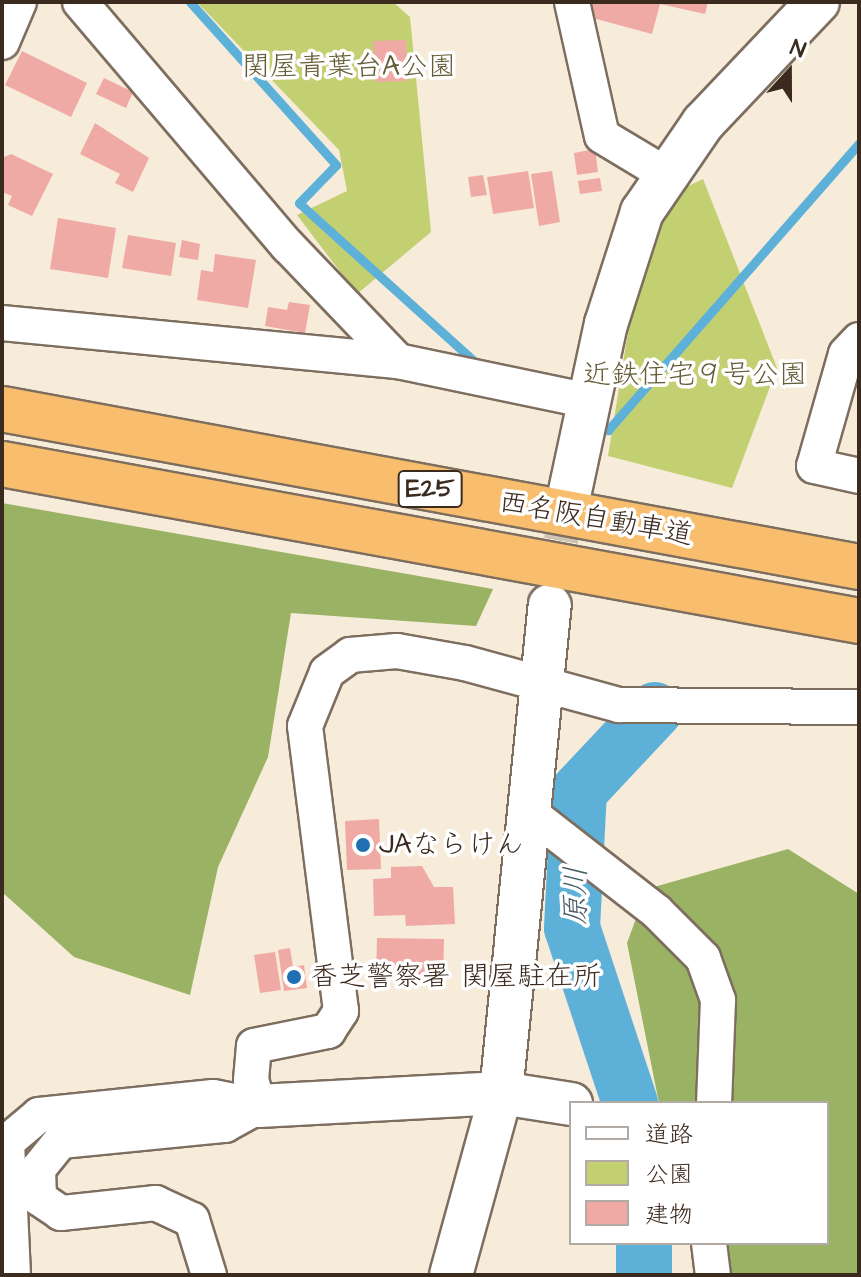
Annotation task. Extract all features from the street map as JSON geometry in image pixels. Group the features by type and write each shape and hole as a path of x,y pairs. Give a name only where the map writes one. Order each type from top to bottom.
{"highway":[{"name":"西名阪自動車道","path":"2,409 859,567"},
{"name":"西名阪自動車道","path":"2,464 859,621"}],"street":[{"path":"2,42 19,2"},
{"path":"80,2 288,246 398,361"},
{"path":"572,2 602,136 667,175"},
{"path":"569,496 589,401 642,212 703,123 818,2"},
{"path":"2,323 398,361 589,401"},
{"path":"859,340 846,354 814,466 859,476"},
{"path":"451,1275 501,1093 545,683 550,605"},
{"path":"259,1106 251,1080 254,1046 328,1031 341,1011 306,769 305,726 327,672 350,655 397,651 545,683 619,705 859,707"},
{"path":"530,813 657,912 703,958 718,1000 714,1101"},
{"path":"13,1275 7,1142 39,1115 213,1097 259,1106 501,1093 569,1104"},
{"path":"209,1275 192,1220 156,1203 61,1213 39,1198 38,1169 61,1141 225,1125 259,1106"},
{"path":"709,1245 713,1275"}],"green space":[{"name":"関屋青葉台A公園","path":"197,2 393,2 410,17 431,232 357,294 297,215 347,191 339,150"},
{"name":"近鉄住宅９号公園","path":"703,179 777,368 732,488 608,456 634,295 668,196"},
{"path":"2,503 493,589 476,626 291,613 268,757 218,867 190,995 74,957 2,892"},
{"path":"788,849 859,894 859,1275 721,1275 709,1245 829,1245 829,1101 659,1101 627,943 647,889"}],"building":[{"path":"593,2 708,2 705,14 660,4 652,34 589,17"},
{"path":"406,40 407,81 375,82 373,41"},
{"path":"22,51 87,83 71,117 5,85"},
{"path":"104,78 133,92 126,108 96,94"},
{"path":"95,123 149,158 133,192 115,183 120,174 80,154"},
{"path":"595,149 598,172 577,175 574,153"},
{"path":"11,154 53,174 32,216 8,205 12,196 2,192 2,158"},
{"path":"528,171 534,208 493,214 487,177"},
{"path":"552,171 560,222 539,226 531,174"},
{"path":"483,175 487,195 471,197 468,177"},
{"path":"600,178 602,191 580,194 578,181"},
{"path":"58,218 116,228 108,278 50,269"},
{"path":"128,235 176,243 171,276 122,268"},
{"path":"182,240 200,244 198,260 179,257"},
{"path":"215,254 256,260 248,308 197,300 201,270 213,272"},
{"path":"289,302 310,305 305,333 265,326 268,307 287,310"},
{"name":"JAならけん","path":"379,819 381,869 347,870 345,821"},
{"path":"422,866 434,887 453,887 455,924 406,926 405,915 374,916 373,879 391,878 391,867"},
{"path":"377,938 444,939 443,978 376,977"},
{"name":"香芝警察署 関屋駐在所","path":"290,948 293,967 304,965 307,988 284,991 278,950"},
{"path":"275,952 281,990 260,993 254,955"}],"waterway":[{"path":"190,2 336,165 299,203 477,364"},
{"path":"594,423 608,430 859,143"},
{"name":"原川","path":"629,1101 572,928 579,791 655,710"},
{"name":"原川","path":"644,1245 644,1275"}],"tunnel":[{"path":"552,591 569,496"}],"place":[{"name":"JAならけん","path":"363,845"},
{"name":"香芝警察署 関屋駐在所","path":"294,977"}]}
